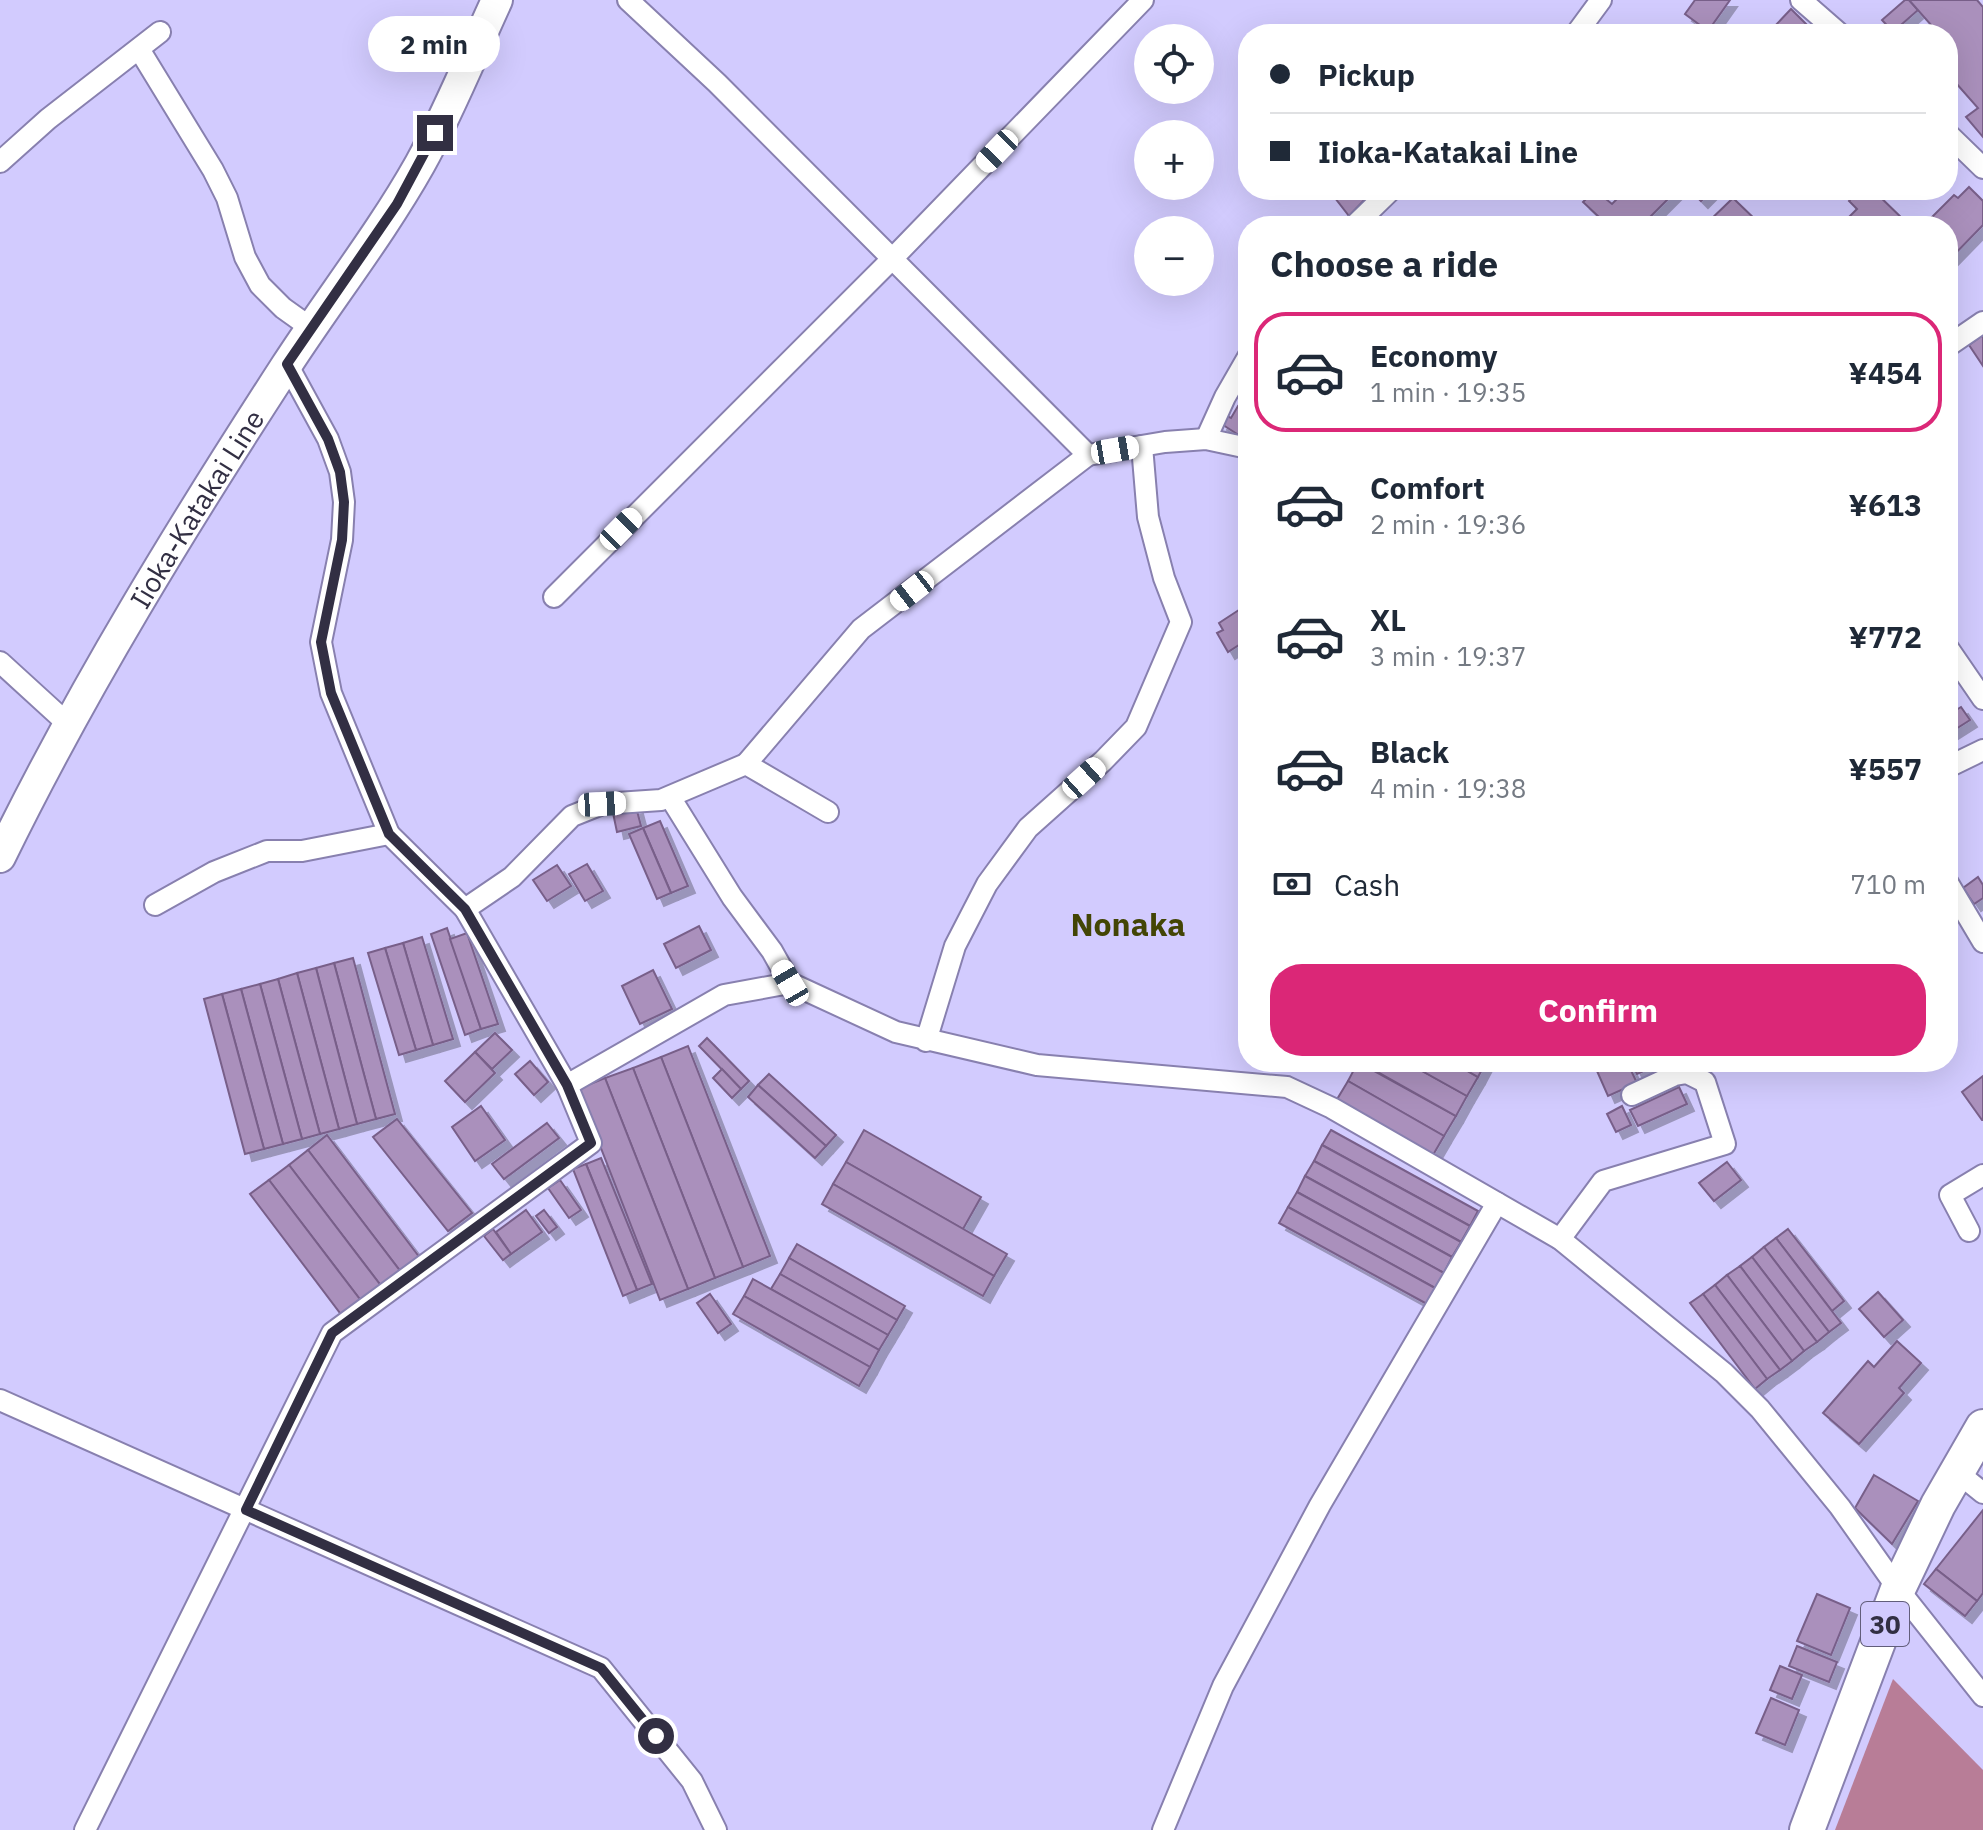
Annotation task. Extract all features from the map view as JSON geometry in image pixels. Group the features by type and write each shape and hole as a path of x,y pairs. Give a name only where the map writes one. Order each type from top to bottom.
{"main road":[{"name":"Iioka-Katakai Line","path":"0,857 42,772 177,537 287,364 397,204 422,160 497,0"},
{"name":"30","path":"1807,1830 1898,1589 1938,1505 1970,1482 1983,1427"}],"street":[{"path":"628,0 717,83 1088,455"},
{"path":"554,597 892,259 1143,0"},
{"path":"1583,24 1601,0"},
{"path":"1801,0 1829,24"},
{"path":"0,162 48,119 160,32"},
{"path":"139,49 213,170 227,198 245,257 260,285 283,308 311,328"},
{"path":"1958,144 1983,168"},
{"path":"1364,216 1381,200"},
{"path":"1958,339 1983,322"},
{"path":"85,1830 332,1333 591,1143 567,1085 465,909 389,834 331,693 321,642 342,540 344,502 340,472 328,439 287,364"},
{"path":"1206,439 1238,374"},
{"path":"465,909 512,877 572,816 602,804 661,800 746,764 861,629 1088,455 1206,439 1238,446"},
{"path":"926,1041 955,946 987,884 1028,828 1136,727 1181,622 1164,578 1148,517 1142,446"},
{"path":"0,662 69,725"},
{"path":"1958,663 1983,699"},
{"path":"1958,762 1983,750"},
{"path":"746,764 828,812"},
{"path":"670,797 790,983"},
{"path":"155,905 214,872 267,851 302,851 389,834"},
{"path":"1958,900 1983,942"},
{"path":"567,1085 724,995 790,983 896,1032 1037,1065 1287,1087 1332,1108 1560,1239 1724,1373 1760,1409 1840,1507 1898,1589 1983,1696"},
{"path":"1560,1239 1603,1181 1725,1144 1705,1082 1687,1073 1675,1075 1632,1095"},
{"path":"1969,1231 1950,1195 1983,1175"},
{"path":"1163,1830 1223,1686 1320,1505 1497,1203"},
{"path":"0,1400 601,1668 692,1781 716,1830"}],"shaded area":[{"path":"1893,1679 1983,1770 1983,1830 1835,1830"}],"building":[{"path":"1695,0 1730,0 1713,24 1699,24 1685,14"},
{"path":"1905,0 1909,0 1918,10 1902,24 1886,24 1882,20"},
{"path":"1909,0 1977,0 1983,7 1983,137 1966,117 1978,108 1958,85 1958,24 1930,24"},
{"path":"1791,9 1806,24 1777,24"},
{"path":"1969,187 1983,201 1983,225 1958,251 1958,216 1933,216 1949,200 1958,198"},
{"path":"1337,200 1364,200 1349,216"},
{"path":"1607,200 1612,204 1616,200 1667,200 1651,216 1598,216 1583,202"},
{"path":"1731,200 1735,200 1752,216 1714,216"},
{"path":"1883,200 1900,216 1850,216 1857,209 1849,201"},
{"path":"1983,335 1983,366 1969,345"},
{"path":"1238,406 1238,435 1220,423 1225,415 1231,418"},
{"path":"1238,611 1238,646 1228,652 1217,633 1223,630 1219,623"},
{"path":"1961,707 1970,720 1958,728 1958,709"},
{"path":"636,807 641,826 617,832 613,813"},
{"path":"660,821 688,886 671,893 643,828"},
{"path":"643,828 671,893 657,899 629,834"},
{"path":"587,864 603,891 585,901 569,874"},
{"path":"557,865 571,886 547,901 533,880"},
{"path":"1978,877 1983,885 1983,898 1974,904 1963,888"},
{"path":"699,926 711,950 676,968 664,944"},
{"path":"447,928 481,1029 465,1035 431,934"},
{"path":"467,933 498,1024 481,1029 450,939"},
{"path":"422,937 453,1039 433,1045 403,943"},
{"path":"403,943 433,1045 416,1050 385,948"},
{"path":"385,948 416,1050 399,1055 368,953"},
{"path":"353,958 395,1114 376,1119 334,963"},
{"path":"334,963 376,1119 357,1124 316,968"},
{"path":"316,968 357,1124 339,1129 297,973"},
{"path":"653,970 672,1009 640,1024 622,986"},
{"path":"297,973 339,1129 320,1134 278,979"},
{"path":"278,979 320,1134 302,1139 260,984"},
{"path":"260,984 302,1139 283,1144 241,989"},
{"path":"241,989 283,1144 264,1149 222,994"},
{"path":"222,994 264,1149 245,1154 204,999"},
{"path":"495,1033 512,1050 492,1069 475,1052"},
{"path":"707,1038 749,1081 741,1089 699,1046"},
{"path":"688,1046 770,1256 743,1267 661,1057"},
{"path":"475,1052 495,1073 465,1102 445,1081"},
{"path":"661,1057 743,1267 715,1278 633,1068"},
{"path":"530,1061 548,1082 534,1095 515,1074"},
{"path":"633,1068 715,1278 688,1289 605,1078"},
{"path":"722,1069 741,1089 732,1098 713,1078"},
{"path":"1353,1072 1376,1072 1456,1116 1444,1136 1348,1081"},
{"path":"1378,1072 1424,1072 1467,1096 1456,1116"},
{"path":"1424,1072 1469,1072 1478,1077 1467,1096"},
{"path":"1597,1072 1632,1072 1637,1083 1608,1096"},
{"path":"769,1074 836,1135 826,1146 758,1085"},
{"path":"1983,1076 1983,1120 1982,1120 1962,1092"},
{"path":"605,1078 688,1289 660,1300 578,1089"},
{"path":"1348,1081 1444,1136 1433,1155 1336,1101"},
{"path":"758,1085 826,1146 815,1158 748,1097"},
{"path":"1679,1087 1687,1104 1638,1126 1630,1110"},
{"path":"481,1106 505,1140 475,1161 452,1127"},
{"path":"1622,1106 1631,1125 1616,1132 1607,1114"},
{"path":"397,1119 472,1213 448,1231 373,1137"},
{"path":"547,1123 559,1138 504,1179 492,1164"},
{"path":"864,1130 981,1197 963,1229 846,1162"},
{"path":"1331,1130 1478,1211 1470,1226 1322,1145"},
{"path":"327,1135 420,1258 401,1272 308,1150"},
{"path":"1322,1145 1470,1226 1461,1242 1314,1161"},
{"path":"308,1150 401,1272 382,1287 289,1165"},
{"path":"601,1158 652,1284 637,1290 586,1164"},
{"path":"1314,1161 1461,1242 1452,1257 1305,1176"},
{"path":"846,1162 1007,1254 994,1276 833,1184"},
{"path":"1727,1162 1741,1180 1714,1201 1699,1183"},
{"path":"586,1164 637,1290 623,1296 573,1169"},
{"path":"289,1165 382,1287 362,1302 269,1180"},
{"path":"1305,1176 1452,1257 1444,1273 1297,1192"},
{"path":"269,1180 362,1302 343,1317 250,1194"},
{"path":"560,1180 581,1210 569,1218 548,1188"},
{"path":"833,1184 994,1276 983,1296 822,1204"},
{"path":"1297,1192 1444,1273 1435,1288 1288,1207"},
{"path":"1288,1207 1435,1288 1427,1304 1279,1223"},
{"path":"526,1210 542,1232 511,1254 496,1232"},
{"path":"544,1210 557,1227 549,1233 536,1216"},
{"path":"493,1229 511,1254 503,1260 484,1236"},
{"path":"1788,1229 1844,1301 1832,1311 1776,1238"},
{"path":"1776,1238 1841,1323 1829,1332 1764,1247"},
{"path":"797,1244 905,1306 897,1320 789,1258"},
{"path":"1764,1247 1829,1332 1817,1342 1752,1257"},
{"path":"1752,1257 1817,1342 1804,1351 1740,1266"},
{"path":"789,1258 897,1320 888,1335 780,1274"},
{"path":"1740,1266 1804,1351 1792,1361 1727,1275"},
{"path":"780,1274 888,1335 879,1350 771,1289"},
{"path":"1727,1275 1792,1361 1780,1370 1715,1285"},
{"path":"753,1279 879,1350 870,1367 744,1296"},
{"path":"1715,1285 1780,1370 1767,1379 1703,1294"},
{"path":"1878,1292 1903,1320 1884,1337 1859,1309"},
{"path":"710,1294 731,1324 718,1333 697,1303"},
{"path":"1703,1294 1767,1379 1755,1389 1690,1303"},
{"path":"744,1296 870,1367 859,1386 733,1314"},
{"path":"1897,1341 1921,1363 1899,1388 1904,1393 1859,1444 1823,1413 1868,1361 1874,1367"},
{"path":"1874,1475 1918,1501 1892,1544 1855,1508"},
{"path":"1983,1510 1983,1593 1977,1601 1936,1569"},
{"path":"1936,1569 1977,1601 1965,1616 1924,1584"},
{"path":"1817,1594 1850,1608 1831,1655 1797,1641"},
{"path":"1797,1646 1837,1662 1829,1682 1789,1666"},
{"path":"1780,1666 1802,1675 1792,1699 1770,1690"},
{"path":"1771,1698 1799,1710 1785,1745 1756,1733"}],"district":[{"name":"Nonaka","path":"1128,924"}],"route":[{"path":"435,133 397,204 287,364 328,439 340,472 344,502 342,540 321,642 331,693 389,834 465,909 567,1085 591,1143 332,1333 246,1510 601,1668 656,1736"}]}
